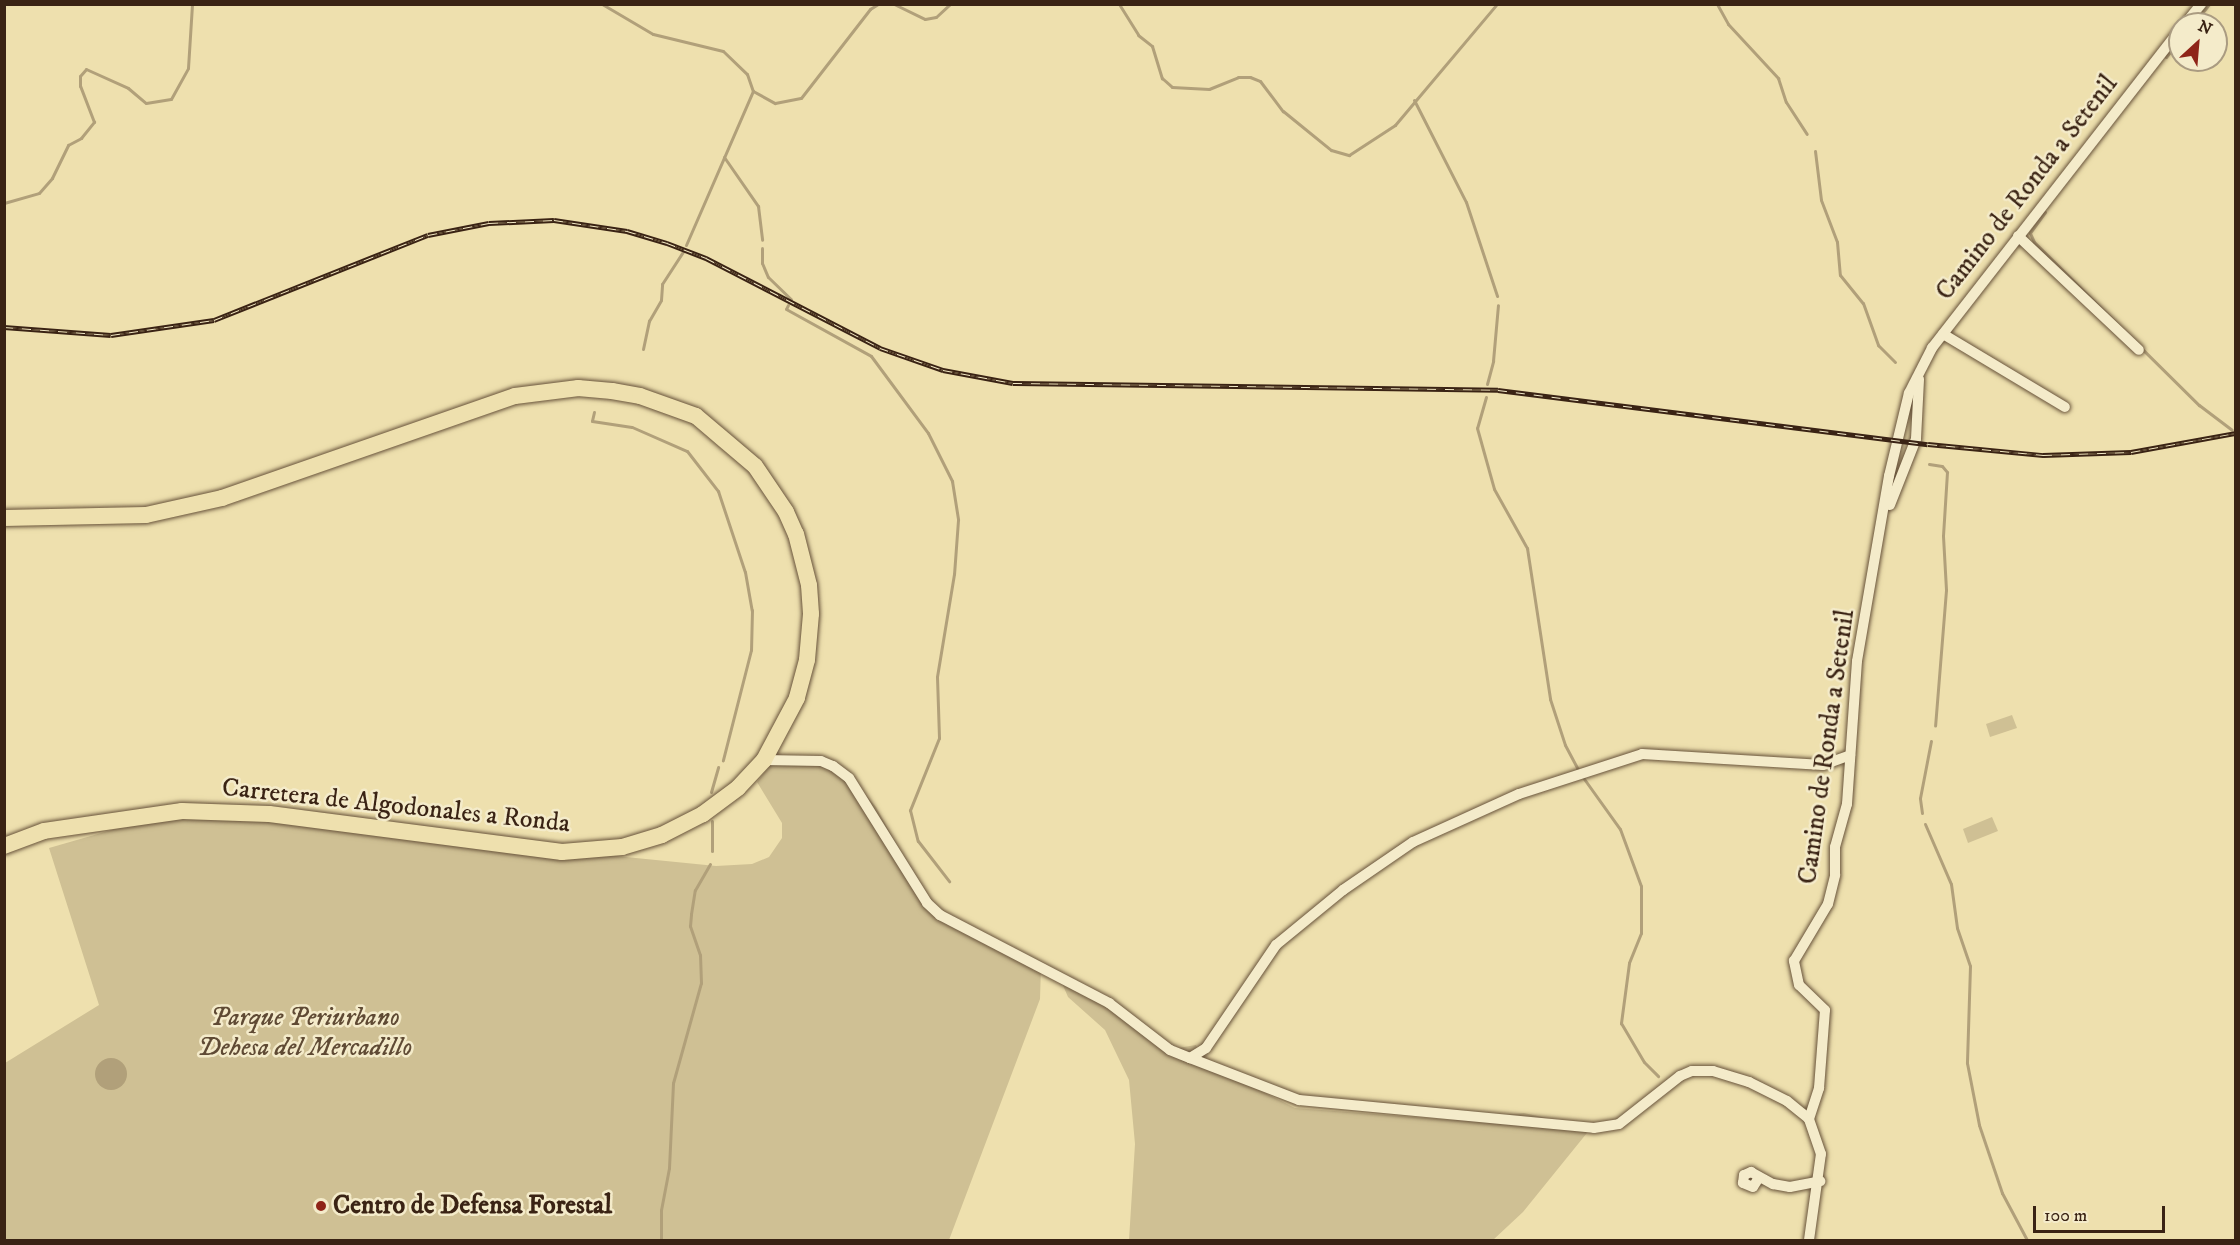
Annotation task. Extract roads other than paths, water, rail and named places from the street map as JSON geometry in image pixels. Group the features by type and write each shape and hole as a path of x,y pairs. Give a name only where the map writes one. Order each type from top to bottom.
{"main road":[{"name":"Carretera de Algodonales a Ronda","path":"4,518 146,515 222,498 515,396 550,390 612,391 670,405 719,433 755,465 786,512 804,562 811,614 807,660 797,698 764,760 738,788 703,814 662,835 622,847 562,852 269,814 182,811 44,831 4,846"}],"street":[{"name":"Camino de Ronda a Setenil","path":"1809,1119 1819,1088 1825,1010 1799,985 1794,961 1828,904 1835,875 1835,847 1847,804 1857,661 1899,432 1910,393 1920,379 1932,348 2168,45"},
{"path":"2018,236 2139,350"},
{"path":"1943,334 2065,407"},
{"name":"Camino de Ronda a Setenil","path":"1884,522 1916,439 1920,379"},
{"path":"1190,1058 1206,1048 1276,945 1343,890 1413,842 1520,794 1642,754 1822,765 1850,756"},
{"path":"764,760 821,760 833,765 849,778 927,903 940,915 1109,1003 1170,1050 1299,1100 1594,1128 1619,1124 1680,1076 1692,1071 1713,1071 1749,1082 1787,1101 1809,1119 1821,1154 1820,1181 1809,1240"},
{"path":"1758,1179 1790,1187 1820,1181"}],"waterway":[{"path":"4,203 39,193 52,178 68,145 81,138 94,122 80,86 80,76 86,69 128,88 146,103 171,99 188,68 192,4"},
{"path":"602,4 653,34 723,51 747,74 753,91 775,103 801,98 870,9 878,4"},
{"path":"894,4 925,19 936,17 950,4"},
{"path":"1119,4 1138,35 1152,46 1162,78 1172,87 1209,89 1238,77 1250,77 1260,81 1283,111 1331,150 1349,155 1395,125 1497,4"},
{"path":"1717,4 1728,24 1778,78 1786,102 1807,134"},
{"path":"2203,12 2209,4"},
{"path":"686,245 753,91"},
{"path":"1414,100 1466,202 1497,296"},
{"path":"1815,151 1821,200 1837,242 1840,275 1863,303 1878,345 1895,362"},
{"path":"724,157 758,206 762,240"},
{"path":"2045,212 2030,233 2034,242 2199,405 2232,430"},
{"path":"762,248 762,263 768,277 791,299"},
{"path":"643,349 649,321 661,300 662,284 683,252"},
{"path":"788,305 786,309 871,356 928,433 952,481 958,520 954,574 937,677 939,738 910,810 918,841 949,881"},
{"path":"1487,384 1493,361 1498,305"},
{"path":"1486,397 1477,428 1494,489 1527,548 1550,699 1565,745 1578,769"},
{"path":"594,412 592,421 632,427 687,451 718,491 745,572 752,610 751,650 723,760"},
{"path":"1929,464 1942,466 1947,472 1943,536 1946,590 1935,726"},
{"path":"1922,813 1920,798 1931,741"},
{"path":"711,792 718,767"},
{"path":"1582,776 1620,829 1641,886 1641,933 1629,963 1621,1023 1644,1062 1658,1076"},
{"path":"712,821 712,851"},
{"path":"1925,824 1951,884 1957,928 1970,966 1967,1063 1979,1125 2002,1193 2027,1240"},
{"path":"661,1240 661,1210 669,1168 673,1083 701,983 700,955 690,926 691,914 695,890 710,864"}],"railway":[{"path":"4,327 111,335 214,320 428,235 489,223 554,220 627,231 667,243 706,258 880,348 943,370 1013,383 1498,390 1928,444 2043,455 2131,452 2236,433"}],"place":[{"name":"Centro de Defensa Forestal","path":"321,1206"}],"park label":[{"name":"Parque Periurbano Dehesa del Mercadillo","path":"305,1033"}]}
